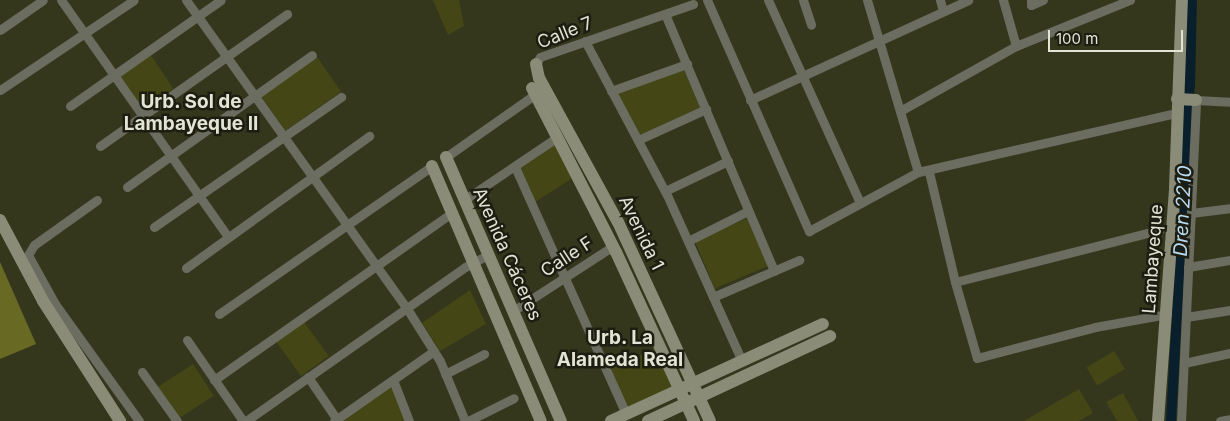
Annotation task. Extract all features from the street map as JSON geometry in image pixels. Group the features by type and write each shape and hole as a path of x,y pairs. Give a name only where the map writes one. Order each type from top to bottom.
{"street":[{"path":"0,30 43,0"},
{"path":"60,0 228,237"},
{"path":"0,90 85,35 134,0"},
{"path":"186,0 312,178 348,224 406,308 434,351 467,421 514,398"},
{"path":"70,106 221,0"},
{"path":"706,0 809,231 918,172 929,172 1176,113"},
{"path":"768,0 860,203"},
{"path":"803,0 811,25"},
{"path":"867,0 918,172"},
{"path":"940,0 943,11"},
{"path":"750,100 968,0"},
{"path":"1003,0 1016,46"},
{"path":"1031,0 1031,5 1043,0"},
{"path":"900,110 1016,46 1130,0"},
{"name":"Lambayeque","path":"1158,421 1175,188 1176,113 1187,100 1182,0"},
{"name":"Calle 7","path":"536,64 540,57 693,4"},
{"path":"100,146 287,14"},
{"path":"666,14 774,271"},
{"path":"585,42 665,191 742,362"},
{"path":"127,186 312,54"},
{"name":"Avenida 1","path":"536,64 539,78 618,222 710,421"},
{"path":"611,91 687,64"},
{"path":"446,156 531,93"},
{"name":"Avenida 1","path":"531,93 613,246 694,421"},
{"path":"154,227 341,97"},
{"path":"1181,421 1191,214 1187,100 1230,102"},
{"path":"638,140 706,109"},
{"path":"186,268 369,136"},
{"path":"464,200 553,140"},
{"name":"Avenida Cáceres","path":"446,156 561,421"},
{"path":"665,191 728,161"},
{"path":"218,314 432,166"},
{"name":"Avenida Cáceres","path":"432,166 541,421"},
{"path":"515,167 626,414"},
{"path":"929,172 955,282 977,358 1095,327 1166,314"},
{"path":"97,200 34,245 28,255 55,304 139,421"},
{"path":"1191,214 1230,208"},
{"path":"688,241 748,211"},
{"path":"214,380 452,213"},
{"path":"0,220 43,301 120,421"},
{"path":"955,282 1159,230"},
{"name":"Calle F","path":"513,311 613,246"},
{"path":"187,340 244,421 474,261 488,255"},
{"path":"714,297 799,260"},
{"path":"1188,266 1230,260"},
{"path":"1186,317 1230,310"},
{"path":"611,421 823,324"},
{"path":"648,421 830,336"},
{"path":"308,377 337,420 434,351"},
{"path":"1184,363 1230,353"},
{"path":"445,374 484,354"},
{"path":"142,372 177,421"},
{"path":"393,380 409,421"},
{"path":"1220,421 1230,419"}],"shaded area":[{"path":"433,0 459,0 464,26 448,35"},
{"path":"150,54 173,89 141,111 118,76"},
{"path":"317,57 341,91 285,130 261,96"},
{"path":"684,70 700,107 639,136 616,93"},
{"path":"557,142 576,176 535,202 520,168"},
{"path":"748,218 768,266 715,289 695,241"},
{"path":"470,290 486,324 440,351 422,323"},
{"path":"304,322 329,356 301,376 276,342"},
{"path":"656,348 674,389 628,410 609,369"},
{"path":"1114,351 1125,369 1097,385 1087,367"},
{"path":"193,364 214,396 177,420 156,388"},
{"path":"391,386 405,421 345,421 344,419"},
{"path":"1079,389 1093,413 1079,421 1024,421"},
{"path":"1123,393 1138,421 1117,421 1106,402"}],"building":[{"path":"0,262 36,344 0,359"}],"waterway":[{"name":"Dren 2210","path":"1171,421 1190,86 1192,0"}],"district":[{"name":"Urb. Sol de Lambayeque II","path":"191,113"},
{"name":"Urb. La Alameda Real","path":"620,349"}]}
